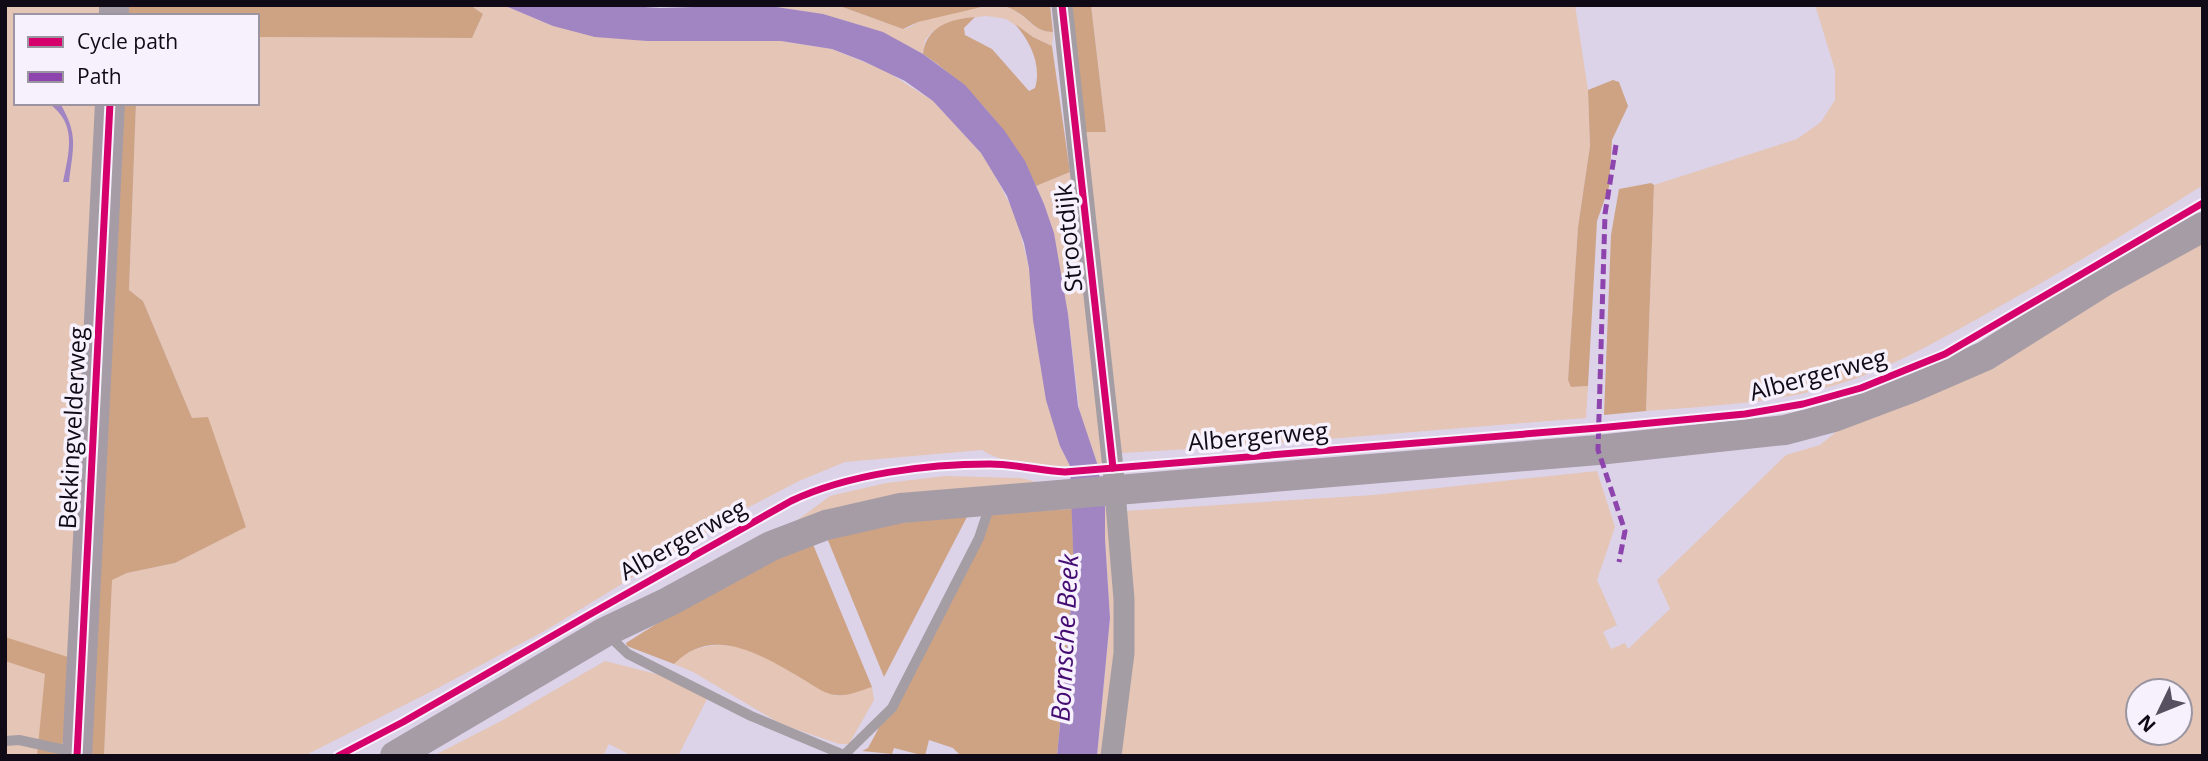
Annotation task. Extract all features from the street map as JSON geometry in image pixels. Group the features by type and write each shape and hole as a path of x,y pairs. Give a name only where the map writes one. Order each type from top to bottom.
{"main road":[{"name":"Bekkingvelderweg","path":"77,754 110,105"},
{"name":"Albergerweg","path":"395,756 605,632 668,602 771,546 825,525 901,509 1110,491 1219,471 1598,450 1785,430 1833,417 1911,388 1985,356 2106,280 2203,227"}],"street":[{"name":"Strootdijk","path":"1062,5 1126,626 1111,756"}],"lane":[{"path":"605,632 628,654 751,716 844,755 892,708 979,538 991,502"},
{"path":"5,741 19,740 77,754"}],"shaded area":[{"path":"5,5 102,5 102,14 14,14 14,105 97,105 65,722 61,756 5,756"},
{"path":"124,5 470,5 483,14 472,38 259,37 259,14 124,14"},
{"path":"470,5 503,5 553,26 647,41 781,41 832,49 886,71 933,101 981,153 1016,216 1029,268 1060,446 1070,466 1024,464 1001,459 982,450 845,462 799,481 743,510 548,629 304,756 104,756 111,580 127,573 175,563 246,526 192,418 143,301 129,290 136,105 259,105 259,37 472,38 483,14"},
{"path":"503,5 613,5 660,8 763,5 823,14 883,32 923,54 965,85 1004,130 1025,161 1054,233 1068,314 1078,406 1097,463 1105,506 1110,618 1097,756 1057,756 1074,575 1070,466 1060,446 1046,400 1024,243 1007,196 981,153 933,101 905,81 832,49 781,41 647,41 595,37 553,26"},
{"path":"626,5 760,5 627,7"},
{"path":"763,5 837,5 903,29 949,13 975,8 1005,7 1012,9 1039,29 1053,32 1052,46 1006,19 987,16 960,19 933,31 925,40 923,54 883,34 846,21"},
{"path":"837,5 990,5 918,22 903,29"},
{"path":"994,5 1050,5 1053,32 1037,28 1012,9"},
{"path":"1071,5 1091,5 1106,132 1084,132"},
{"path":"1091,5 1575,5 1588,90 1590,146 1578,227 1568,380 1572,387 1588,386 1586,418 1121,453 1084,132 1106,132"},
{"path":"1815,5 2203,5 2203,185 2007,302 1885,367 1825,388 1781,398 1646,411 1654,185 1797,139 1821,122 1835,100 1835,70"},
{"path":"975,17 964,28 965,35 992,49 1029,91 1035,88 1036,62 1030,46 1015,24 1052,46 1070,172 1036,186 1015,147 988,112 958,81 923,54 929,37 941,26"},
{"path":"1613,80 1619,82 1628,106 1612,140 1609,187 1597,221 1588,386 1571,387 1568,380 1578,227 1590,146 1588,90"},
{"path":"50,105 61,105 72,133 69,182 63,182 69,149 68,129 58,111"},
{"path":"116,105 136,105 129,290 143,301 192,418 208,417 246,527 175,563 127,573 112,580 104,756 82,756"},
{"path":"1070,172 1105,460 1098,466 1080,415 1068,314 1044,204 1036,186"},
{"path":"1651,183 1654,185 1646,411 1604,415 1611,235 1619,189"},
{"path":"2203,244 2203,756 1116,756 1124,511 1373,495 1597,471 1615,527 1597,580 1617,625 1603,632 1611,649 1625,643 1628,649 1670,609 1657,580 1786,455 1820,445 1841,428 2174,252"},
{"path":"945,476 1021,478 1060,488 788,527 830,496 886,483"},
{"path":"1105,506 1111,518 1119,599 1106,756 1097,756 1110,618"},
{"path":"1072,509 1074,575 1057,756 961,756 953,748 929,740 925,756 894,748 892,754 862,751 868,748 875,735 988,514"},
{"path":"968,515 884,677 827,538 848,529"},
{"path":"812,542 872,687 844,695 831,694 757,654 723,645 706,646 690,652 674,664 627,646 626,643 694,602"},
{"path":"5,637 68,657 61,756 37,756 45,674 5,661"},
{"path":"718,645 740,646 762,655 836,696 872,687 874,700 849,744 839,744 781,724 693,672 674,664 694,650"},
{"path":"605,661 672,678 707,699 678,756 632,756 609,744 603,756 433,756 503,720"}],"marked path":[{"path":"1616,145 1605,214 1598,450 1625,531 1619,562"}],"cycle path":[{"path":"1062,5 1113,468"},
{"path":"77,756 110,105"},
{"path":"338,756 403,722 791,501 837,484 888,472 940,466 999,464 1065,472 1598,428 1745,414 1803,404 1861,388 1945,354 2203,203"}],"water label":[{"name":"Bornsche Beek","path":"1065,638"}]}
